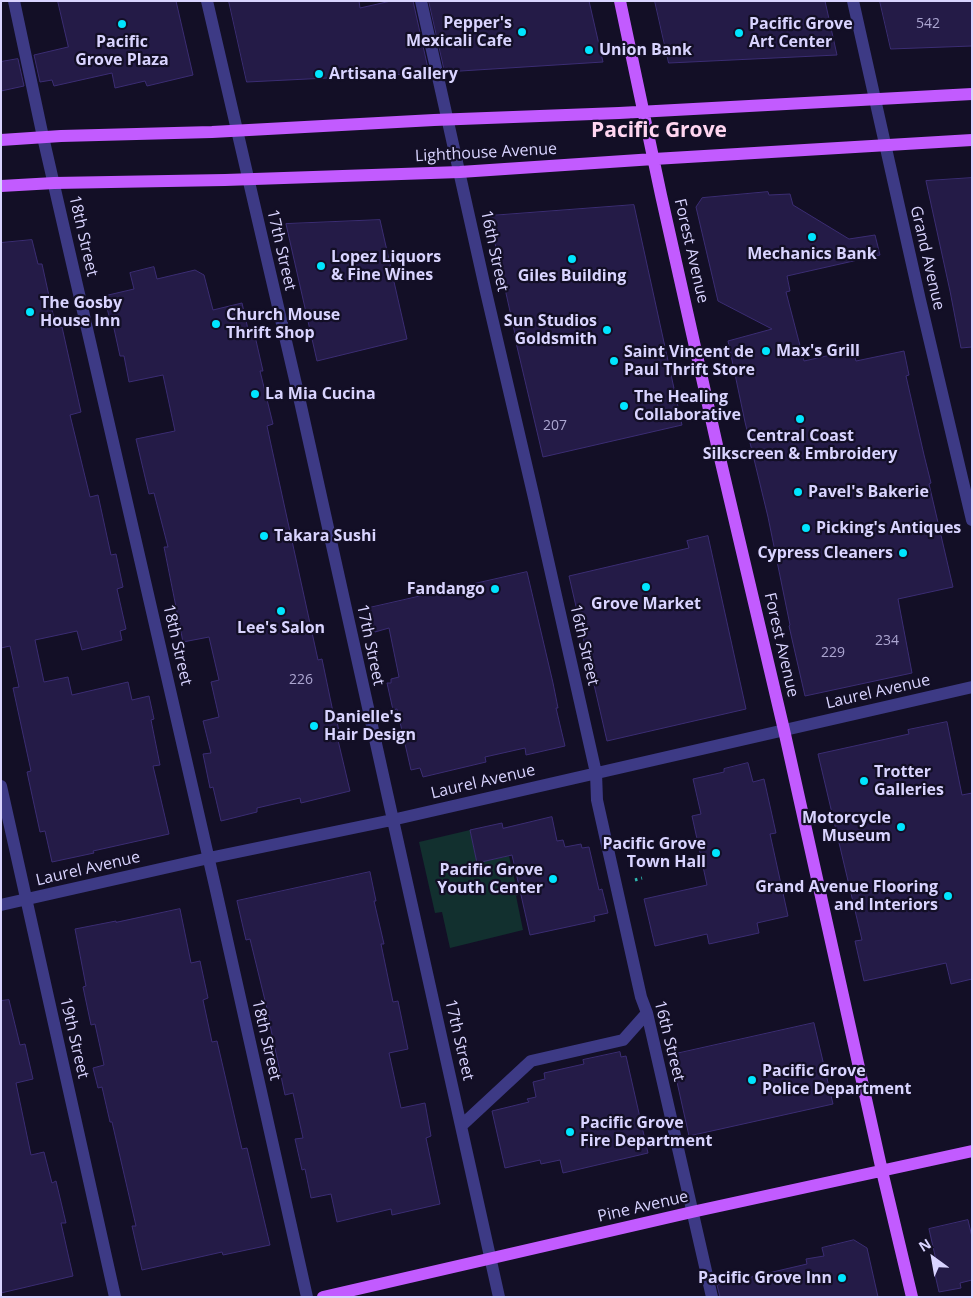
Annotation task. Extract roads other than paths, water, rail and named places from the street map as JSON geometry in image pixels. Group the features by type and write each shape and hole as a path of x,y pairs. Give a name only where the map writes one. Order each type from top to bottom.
{"main road":[{"name":"Forest Avenue","path":"620,1 719,454 784,730 882,1171 912,1297"},
{"name":"Lighthouse Avenue","path":"1,140 61,136 237,131 972,94"},
{"name":"Lighthouse Avenue","path":"1,186 460,172 654,158 972,140"},
{"name":"Pine Avenue","path":"323,1297 692,1212 972,1151"}],"street":[{"name":"18th Street","path":"14,1 43,138 209,858 307,1297"},
{"name":"17th Street","path":"207,1 340,581 498,1297"},
{"name":"16th Street","path":"421,1 596,773 597,800 641,997 647,1013 712,1297"},
{"name":"Grand Avenue","path":"854,1 920,300 972,520"},
{"name":"Laurel Avenue","path":"1,905 209,858 392,820 972,687"},
{"name":"19th Street","path":"1,786 115,1297"},
{"path":"461,1126 530,1062 623,1040 647,1013"}],"place":[{"name":"Pacific Grove Plaza","path":"122,24"},
{"name":"Pepper's Mexicali Cafe","path":"522,32"},
{"name":"Pacific Grove Art Center","path":"739,33"},
{"name":"Union Bank","path":"589,50"},
{"name":"Artisana Gallery","path":"319,74"},
{"name":"Mechanics Bank","path":"812,237"},
{"name":"Giles Building","path":"572,259"},
{"name":"Lopez Liquors & Fine Wines","path":"321,266"},
{"name":"The Gosby House Inn","path":"30,312"},
{"name":"Church Mouse Thrift Shop","path":"216,324"},
{"name":"Sun Studios Goldsmith","path":"607,330"},
{"name":"Max's Grill","path":"766,351"},
{"name":"Saint Vincent de Paul Thrift Store","path":"614,361"},
{"name":"La Mia Cucina","path":"255,394"},
{"name":"The Healing Collaborative","path":"624,406"},
{"name":"Central Coast Silkscreen & Embroidery","path":"800,419"},
{"name":"Pavel's Bakerie","path":"798,492"},
{"name":"Picking's Antiques","path":"806,528"},
{"name":"Takara Sushi","path":"264,536"},
{"name":"Cypress Cleaners","path":"903,553"},
{"name":"Grove Market","path":"646,587"},
{"name":"Fandango","path":"495,589"},
{"name":"Lee's Salon","path":"281,611"},
{"name":"Danielle's Hair Design","path":"314,726"},
{"name":"Trotter Galleries","path":"864,781"},
{"name":"Motorcycle Museum","path":"901,827"},
{"name":"Pacific Grove Town Hall","path":"716,853"},
{"name":"Pacific Grove Youth Center","path":"553,879"},
{"name":"Grand Avenue Flooring and Interiors","path":"948,896"},
{"name":"Pacific Grove Police Department","path":"752,1080"},
{"name":"Pacific Grove Fire Department","path":"570,1132"},
{"name":"Pacific Grove Inn","path":"842,1278"}],"district":[{"name":"Pacific Grove","path":"659,131"}]}
